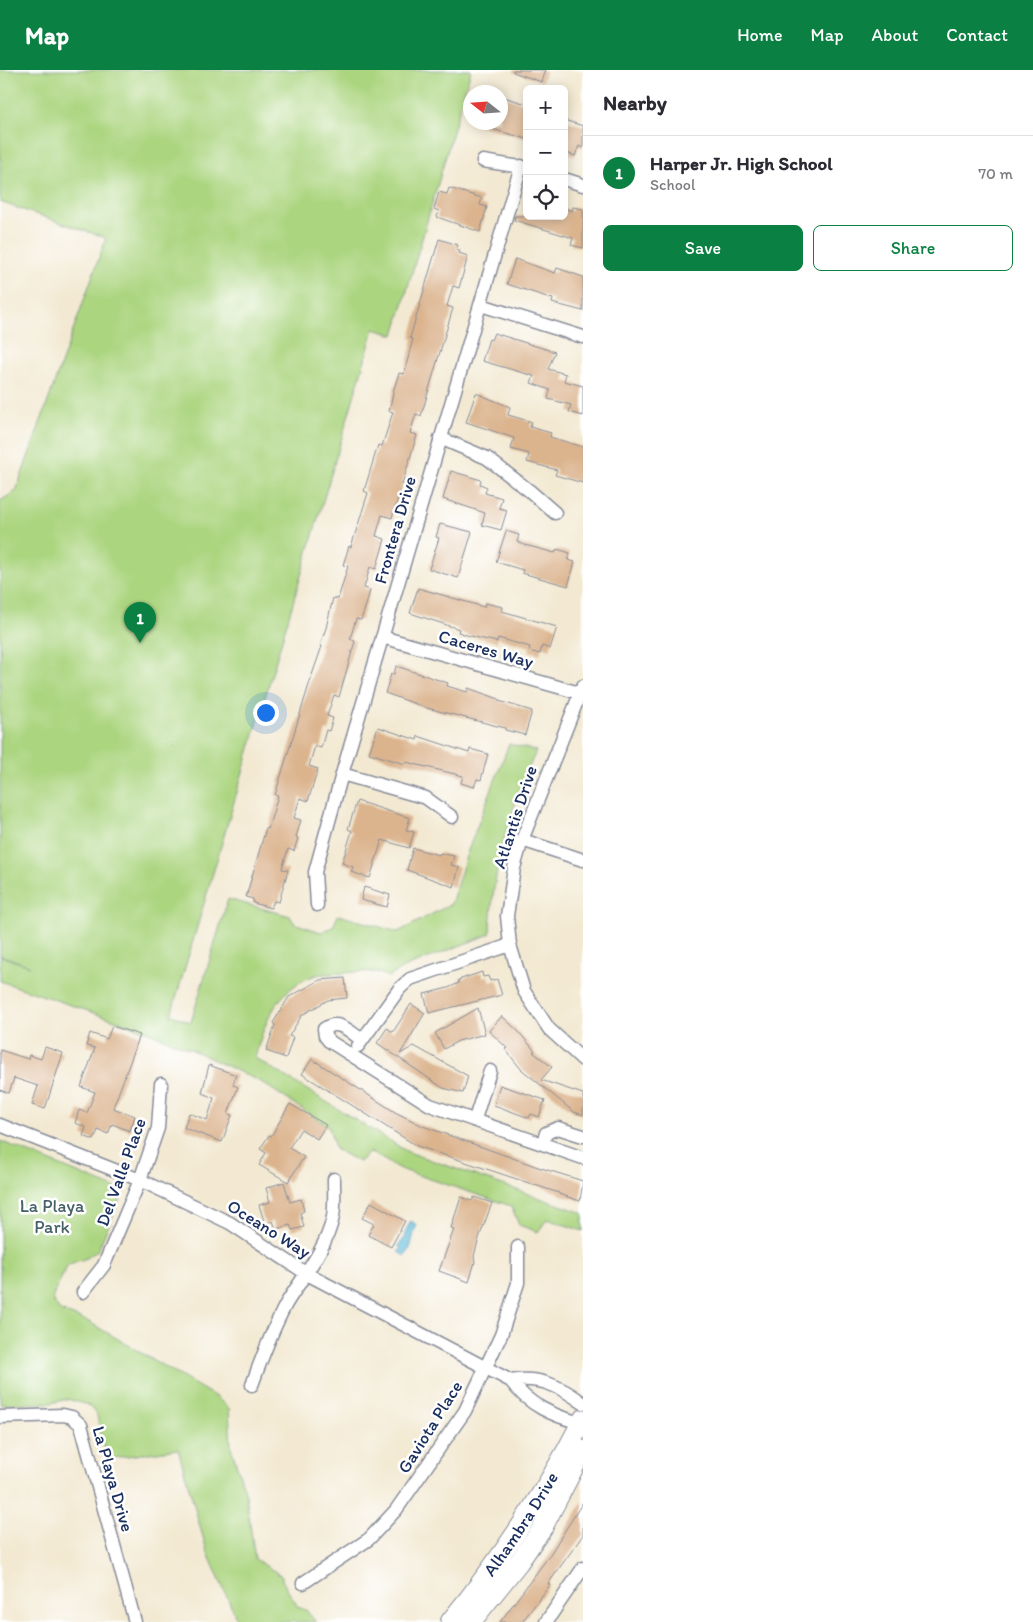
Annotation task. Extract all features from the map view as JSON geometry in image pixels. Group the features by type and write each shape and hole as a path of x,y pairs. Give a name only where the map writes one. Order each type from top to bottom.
{"main road":[{"name":"Alhambra Drive","path":"450,1622 511,1544 537,1504 582,1422"},
{"name":"Alhambra Drive","path":"471,1622 519,1562 557,1502 583,1450"},
{"path":"557,1502 583,1472"}],"street":[{"path":"483,161 523,167"},
{"name":"Frontera Drive","path":"317,905 315,872 342,774 440,438 523,170"},
{"path":"568,180 583,185"},
{"path":"481,304 583,338"},
{"path":"440,438 487,458 555,513"},
{"name":"Caceres Way","path":"382,637 582,691"},
{"name":"Atlantis Drive","path":"582,691 551,763 522,840 514,868 507,916 510,945 524,991 536,1011 561,1042 583,1060"},
{"path":"342,774 426,798 452,817"},
{"path":"522,840 583,860"},
{"path":"353,1055 400,988 410,980 510,945"},
{"path":"362,1040 341,1025 334,1024 324,1029 325,1036 329,1041 430,1105 475,1119 583,1158"},
{"path":"475,1119 490,1071"},
{"name":"Del Valle Place","path":"83,1292 104,1265 140,1180 158,1128 161,1084"},
{"name":"Oceano Way","path":"0,1124 140,1180 230,1223 307,1274 485,1370 511,1381 519,1392 534,1405 562,1418 582,1422"},
{"path":"542,1143 546,1133 558,1128 583,1136"},
{"path":"252,1385 286,1304 307,1274 329,1231 333,1216 334,1179"},
{"name":"Gaviota Place","path":"303,1583 369,1539 396,1510 465,1411 501,1335 518,1283 518,1247"},
{"name":"Oceano Way","path":"511,1381 528,1378 537,1379 573,1396 583,1403"},
{"name":"La Playa Drive","path":"0,1417 63,1415 72,1417 81,1425 135,1622"},
{"path":"546,1622 583,1568"}],"green space":[{"path":"0,70 471,70 467,85 463,85 463,98 394,335 374,329 171,1015 191,1022 228,899 290,916 294,923 321,932 333,927 338,915 398,932 451,904 467,853 509,744 536,751 518,796 504,841 494,886 490,934 403,968 389,977 372,972 320,974 300,982 281,999 274,1009 263,1032 255,1058 408,1152 583,1213 583,1231 547,1219 538,1232 519,1225 511,1206 400,1169 370,1152 359,1162 335,1149 329,1127 261,1082 190,1049 141,1029 0,981 0,956 30,966 0,955 0,501 16,491 106,238 0,202"},
{"name":"La Playa Park","path":"0,1141 117,1189 121,1197 98,1250 87,1258 69,1264 53,1296 53,1301 60,1311 89,1322 216,1397 229,1408 231,1447 246,1495 255,1559 282,1576 282,1580 298,1607 306,1610 316,1622 238,1622 207,1551 178,1449 106,1459 97,1415 88,1405 67,1399 51,1403 0,1404"}],"water":[{"path":"411,1221 417,1225 410,1249 405,1256 398,1252 401,1248 398,1246 406,1236 405,1232"}],"building":[{"path":"513,70 546,70 542,82 513,72"},
{"path":"508,98 523,103 523,138 496,130 508,130"},
{"path":"568,121 583,126 583,148 579,146 575,156 568,153"},
{"path":"449,188 482,198 480,205 487,207 480,232 437,217 439,211 434,209 439,192 447,194"},
{"path":"573,207 583,209 583,248 571,245 573,238 514,220 515,216 523,216 523,220 568,220 568,210 572,211"},
{"path":"439,239 458,245 456,250 460,250 459,253 468,256 459,288 453,286 447,306 453,308 421,416 416,414 410,433 417,435 392,518 382,515 376,536 385,539 376,569 370,567 364,588 370,590 367,602 361,620 356,619 350,639 355,641 339,697 334,695 327,716 333,718 329,731 326,730 321,748 315,746 309,766 318,769 308,801 300,798 294,818 301,820 296,837 298,838 294,851 288,849 282,869 288,870 279,902 274,901 271,908 253,903 253,899 246,897 266,828 268,829 278,796 275,795 322,646 320,645 333,598 338,599 348,566 343,565 349,546 351,547 368,493 364,491 378,445 382,446 393,412 389,411 394,389 399,373 404,374 413,339 410,338"},
{"path":"515,259 555,273 557,268 583,277 583,311 552,303 553,299 507,284"},
{"path":"494,333 555,352 548,369 566,374 564,381 583,386 583,416 569,412 571,405 548,399 550,390 531,383 534,376 482,361 489,339 491,340"},
{"path":"476,393 510,407 508,415 532,422 530,427 551,433 550,437 583,447 583,483 555,475 557,470 527,462 529,454 511,449 514,438 466,422"},
{"path":"451,471 481,480 480,484 487,487 485,493 502,498 499,508 507,510 501,530 482,525 485,513 443,499"},
{"path":"440,524 472,532 458,578 429,569 439,538 436,537"},
{"path":"506,531 519,535 517,542 525,545 555,553 557,549 570,553 568,560 575,562 568,586 522,573 523,570 496,562"},
{"path":"418,588 484,607 485,603 503,607 502,611 557,627 550,649 542,646 540,654 529,651 530,647 498,638 497,642 470,636 458,632 459,629 410,613"},
{"path":"396,666 448,683 447,686 467,692 468,688 499,699 499,701 532,711 525,735 427,708 385,693 391,674 394,674"},
{"path":"378,727 417,740 418,736 469,753 470,749 488,754 481,780 477,779 474,787 461,783 463,776 406,762 405,764 369,753"},
{"path":"357,801 410,818 406,830 414,832 409,848 382,840 370,878 351,872 353,867 342,863 352,831 348,829"},
{"path":"413,848 439,855 440,853 454,856 451,865 459,867 454,887 407,870"},
{"path":"364,887 390,895 387,907 361,900"},
{"path":"482,972 483,977 488,976 490,981 497,979 502,995 429,1013 424,994 448,988 459,983 458,980"},
{"path":"345,978 347,998 328,1000 302,1015 289,1036 293,1037 286,1058 266,1051 275,1025 273,1023 289,997 320,980"},
{"path":"411,1004 425,1013 400,1054 414,1046 468,1076 463,1093 443,1088 377,1043 387,1028 393,1032"},
{"path":"478,1008 485,1034 458,1041 444,1049 435,1033"},
{"path":"502,1016 518,1031 535,1051 533,1052 552,1067 541,1080 583,1094 583,1115 574,1112 521,1069 505,1049 507,1048 489,1031"},
{"path":"112,1026 140,1035 113,1108 135,1116 130,1131 112,1124 108,1134 98,1130 94,1140 83,1136 86,1127 75,1123 79,1110 87,1113 95,1092 81,1087 95,1048 86,1046 90,1033 107,1039"},
{"path":"45,1047 63,1053 45,1109 32,1105 38,1086 14,1078 9,1093 0,1090 0,1050 28,1059 29,1055 41,1059"},
{"path":"312,1059 395,1112 423,1126 583,1181 580,1201 417,1146 302,1074"},
{"path":"209,1065 236,1075 233,1085 238,1087 228,1114 232,1115 222,1142 184,1128 189,1113 207,1120 214,1098 202,1093"},
{"path":"500,1085 545,1100 539,1117 531,1114 529,1118 494,1105"},
{"path":"290,1104 326,1125 317,1139 301,1129 289,1148 304,1157 288,1182 259,1165 266,1153 260,1149 269,1135 271,1136"},
{"path":"284,1182 290,1202 301,1199 304,1211 300,1213 304,1227 292,1230 290,1225 276,1229 273,1221 265,1224 259,1205 270,1202 266,1188"},
{"path":"461,1197 472,1201 474,1197 492,1203 479,1238 469,1282 439,1271 454,1229 451,1228"},
{"path":"371,1202 405,1221 391,1247 368,1235 374,1224 362,1218"},
{"path":"583,1502 583,1535 548,1584 550,1585 522,1622 500,1622 549,1556"}],"place":[{"name":"Harper Jr. High School","path":"140,643"}]}
